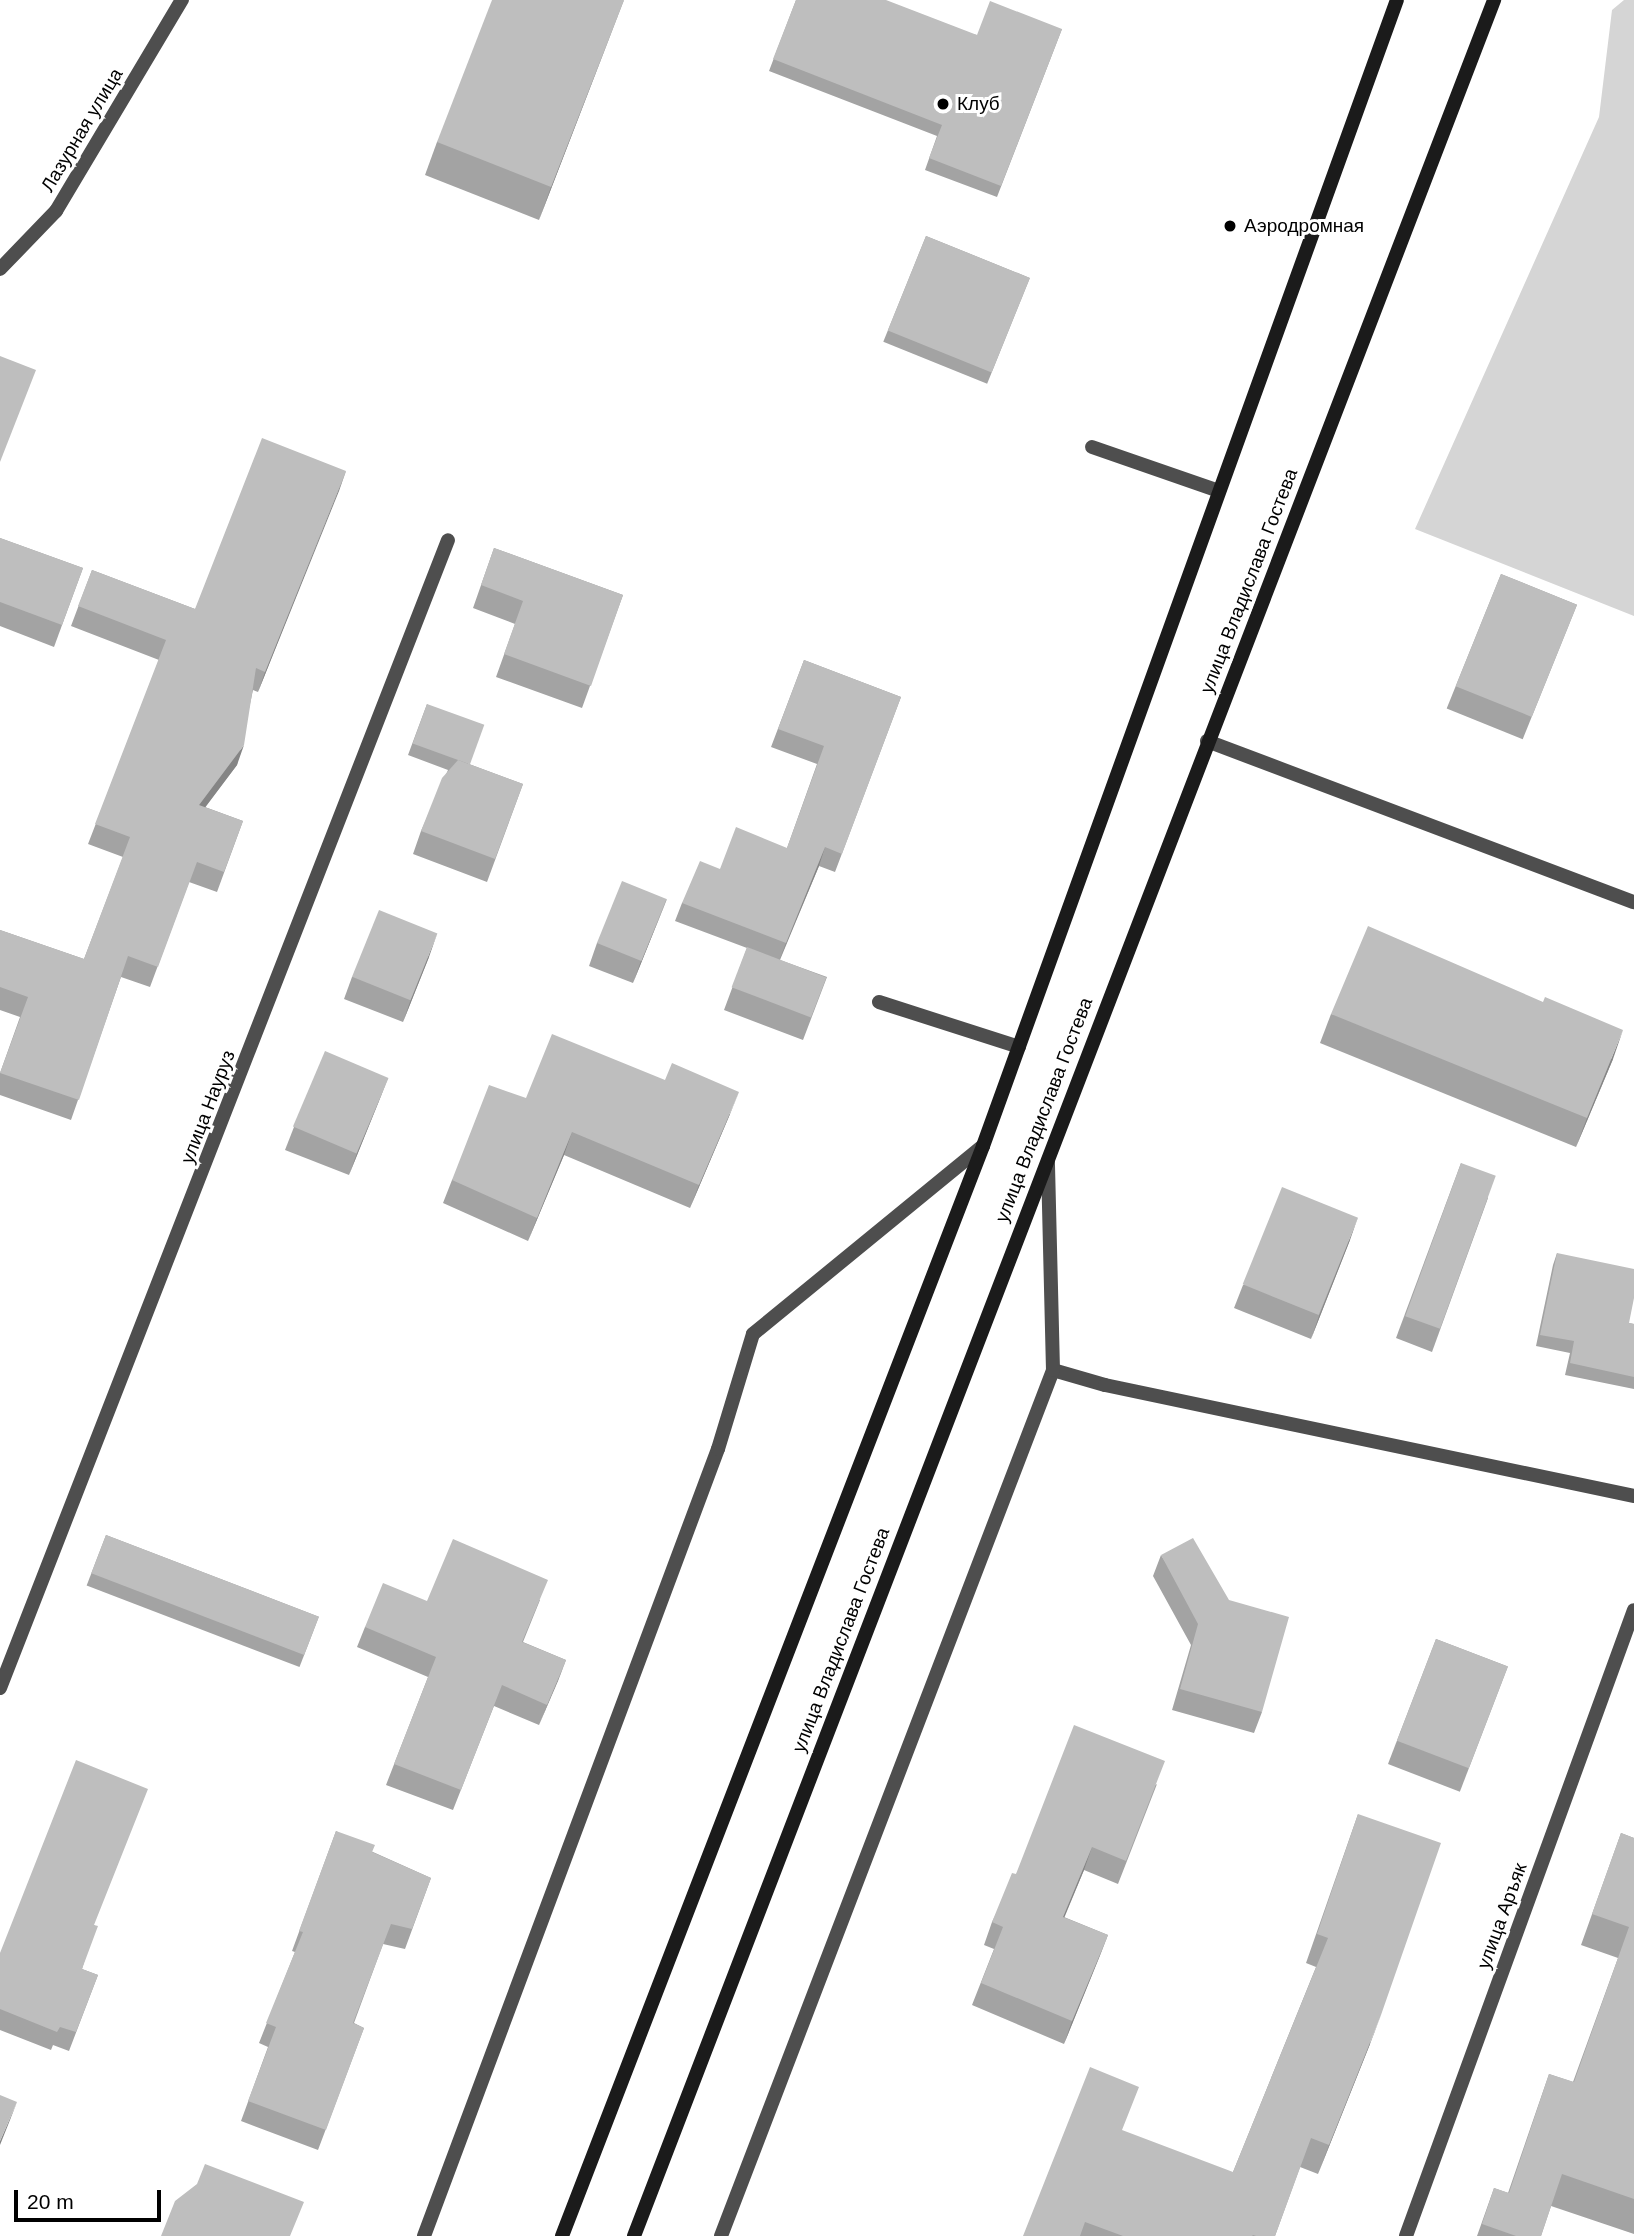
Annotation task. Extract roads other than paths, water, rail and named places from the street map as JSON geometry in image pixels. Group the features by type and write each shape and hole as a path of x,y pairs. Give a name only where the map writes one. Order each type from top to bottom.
{"main road":[{"path":"562,2236 983,1146 1397,0"},
{"name":"улица Владислава Гостева","path":"634,2236 1494,0"}],"street":[{"name":"Лазурная улица","path":"0,269 55,211 182,0"},
{"path":"1092,447 1219,491"},
{"name":"улица Науруз","path":"0,1688 448,540"},
{"path":"1207,741 1634,902"},
{"path":"879,1002 1019,1047"},
{"path":"424,2236 718,1449 753,1334 983,1146"},
{"path":"721,2236 1053,1370 1048,1154"},
{"path":"1053,1370 1105,1385 1634,1496"},
{"name":"улица Аръяк","path":"1406,2236 1634,1610"}],"place":[{"name":"Клуб","path":"943,104"},
{"name":"Аэродромная","path":"1230,226"}]}
